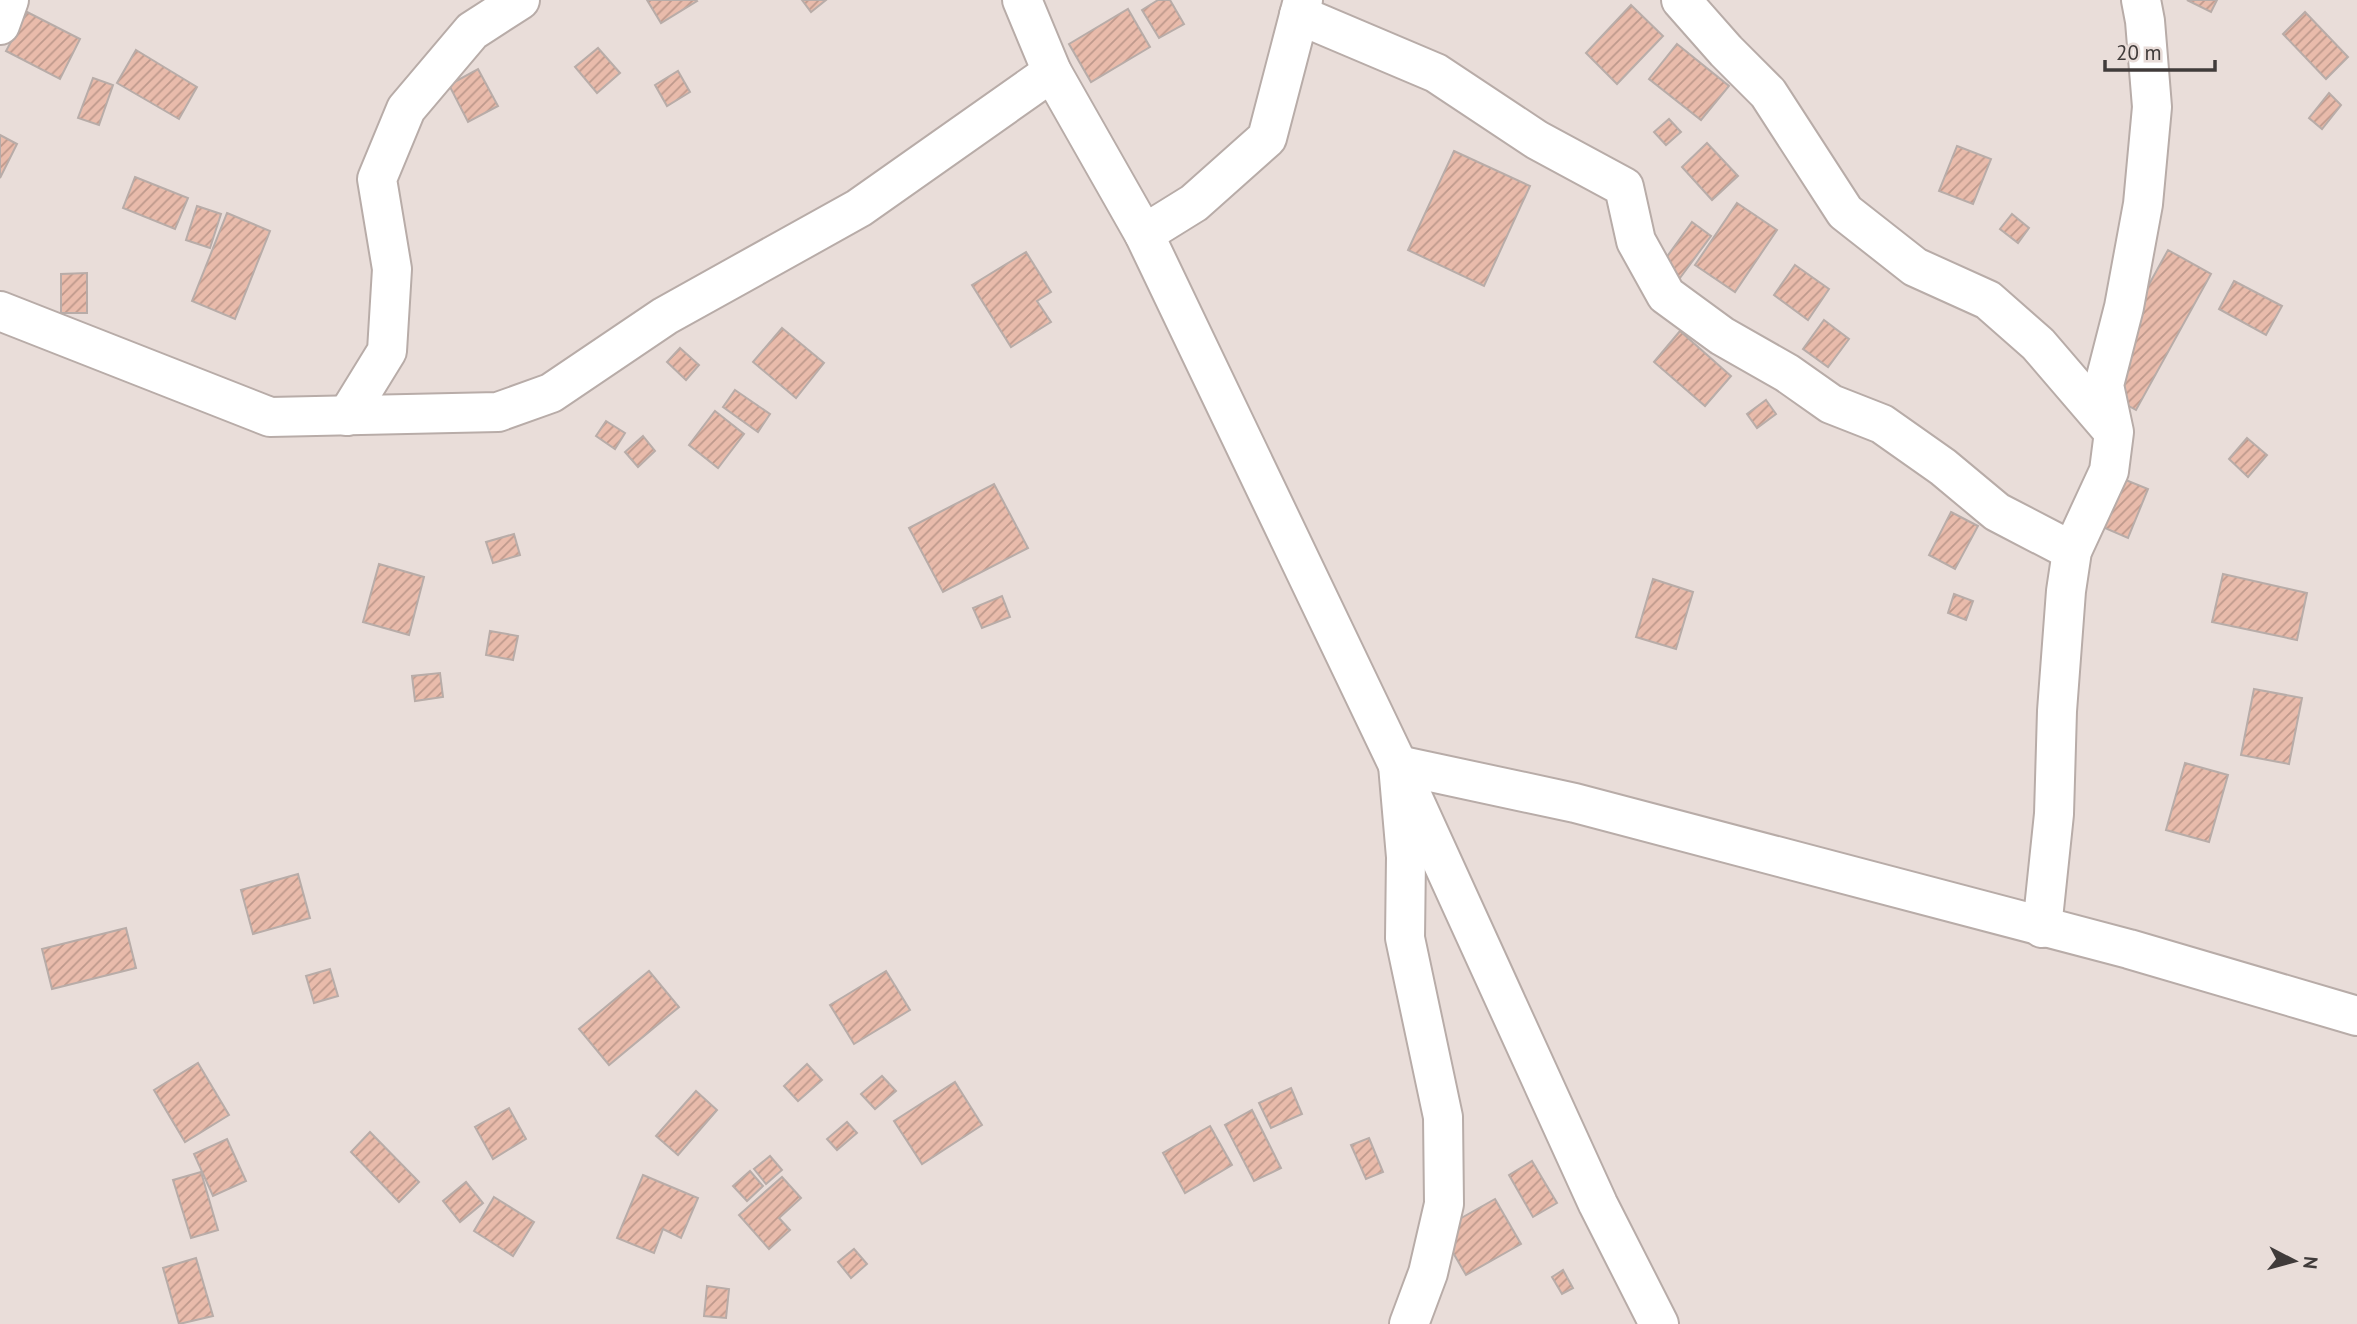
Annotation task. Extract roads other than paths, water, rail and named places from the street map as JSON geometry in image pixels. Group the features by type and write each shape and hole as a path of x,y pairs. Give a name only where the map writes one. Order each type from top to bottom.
{"street":[{"path":"0,25 9,0"},
{"path":"347,416 387,351 392,270 377,178 406,109 472,31 520,0"},
{"path":"1022,0 1052,72 1144,234 1398,765 1598,1204 1659,1324"},
{"path":"1681,0 1726,51 1769,93 1845,212 1914,267 1989,300 2038,344 2114,432"},
{"path":"2042,928 2054,814 2057,710 2066,591 2072,551 2109,471 2114,432 2104,385 2124,307 2143,204 2152,107 2141,0"},
{"path":"1144,234 1194,203 1267,138 1301,7 1436,73 1537,140 1624,187 1636,241 1666,295 1722,337 1787,373 1831,404 1882,424 1943,467 1997,512 2072,551"},
{"path":"0,311 270,417 498,412 551,393 665,316 859,208 1052,72"},
{"path":"1398,765 1575,803 2129,949 2357,1016"},
{"path":"1398,765 1406,857 1405,938 1443,1117 1444,1204 1428,1273 1409,1324"}]}
